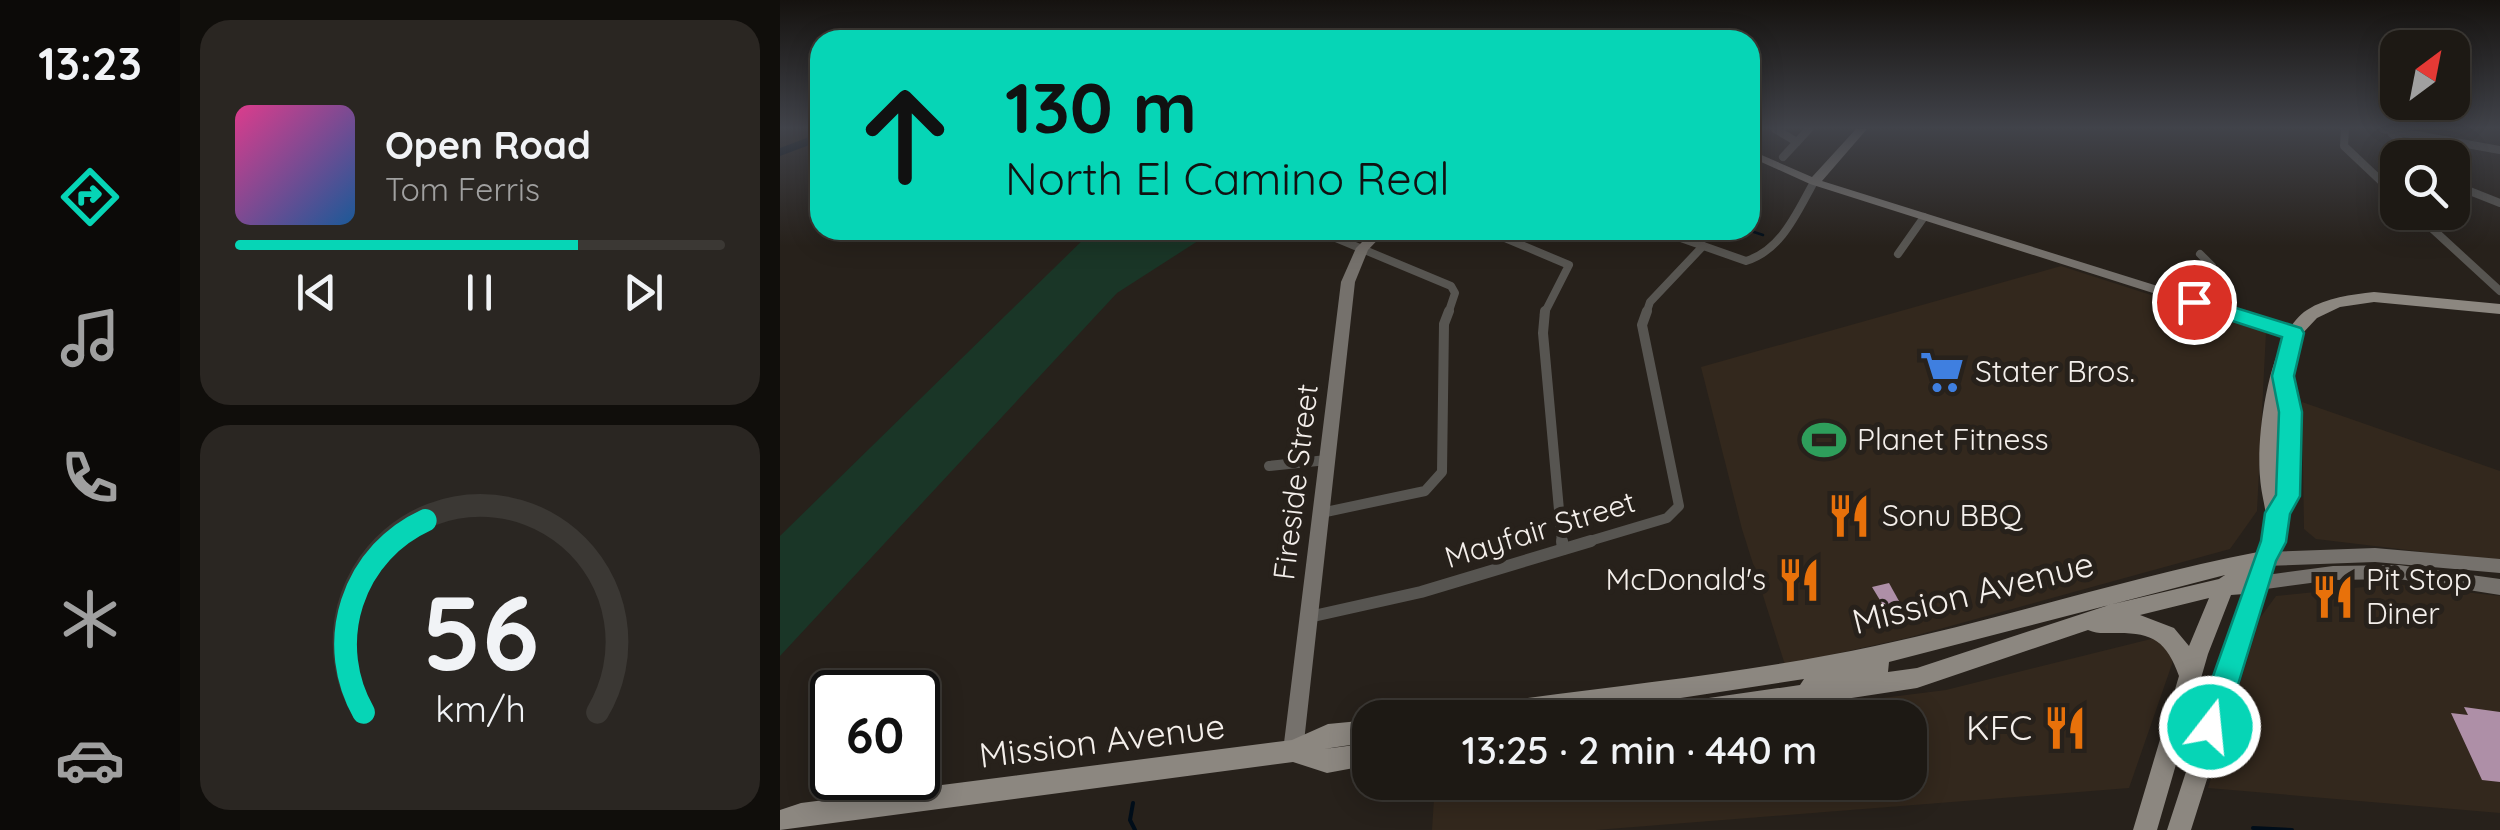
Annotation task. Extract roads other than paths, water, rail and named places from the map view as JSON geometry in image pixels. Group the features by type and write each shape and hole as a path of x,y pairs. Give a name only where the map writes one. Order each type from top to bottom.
{"main road":[{"path":"2179,830 2288,488 2281,437 2280,384 2293,333 2310,314 2338,302 2374,297 2500,309"},
{"path":"2278,513 2270,478 2281,437"},
{"name":"Mission Avenue","path":"1775,700 1917,678 2071,626 2224,587 2261,571"},
{"name":"Mission Avenue","path":"1588,700 1774,676 1966,635 2046,612 2261,571"},
{"path":"2145,830 2190,677 2224,587"},
{"path":"2000,650 2002,639 2046,623 2046,612"},
{"path":"2071,626 2135,624 2166,633 2183,651 2190,677"},
{"path":"1917,678 1913,661 1961,646 1966,635"},
{"path":"1805,696 1815,682 1878,670 1879,655"},
{"path":"1675,700 1687,687"},
{"path":"1641,700 1644,692"},
{"name":"Mission Avenue","path":"787,816 1293,752 1328,735 1352,733"},
{"name":"Mission Avenue","path":"1293,752 1328,761 1352,757"}],"street":[{"path":"1783,168 1814,182 2293,333"},
{"path":"1686,240 1746,261 1755,260 1784,231 1827,168"},
{"path":"2470,191 2500,203"},
{"path":"1898,254 1924,217"},
{"path":"2434,230 2500,291"},
{"path":"1321,514 1425,490 1442,472 1444,324 1456,293 1450,286 1342,240"},
{"name":"Fireside Street","path":"1293,752 1348,282 1362,248 1370,240"},
{"path":"1509,240 1569,266 1544,313 1543,333 1564,549"},
{"name":"Mayfair Street","path":"1308,617 1422,592 1667,518 1679,506 1642,325 1650,302 1703,246"},
{"path":"2200,254 2212,266"},
{"path":"1269,466 1327,460"},
{"name":"Mission Avenue","path":"2261,571 2375,555 2500,566"},
{"name":"Mission Avenue","path":"2261,571 2399,572 2500,587"}],"waterway":[{"path":"1133,803 1130,820 1135,830"},
{"path":"2253,828 2292,830"}],"place":[{"name":"Stater Bros.","path":"1942,372"},
{"name":"Planet Fitness","path":"1824,440"},
{"name":"Sonu BBQ","path":"1849,516"},
{"name":"McDonald's","path":"1799,580"},
{"name":"Pit Stop Diner","path":"2333,597"},
{"name":"KFC","path":"2065,728"}]}
